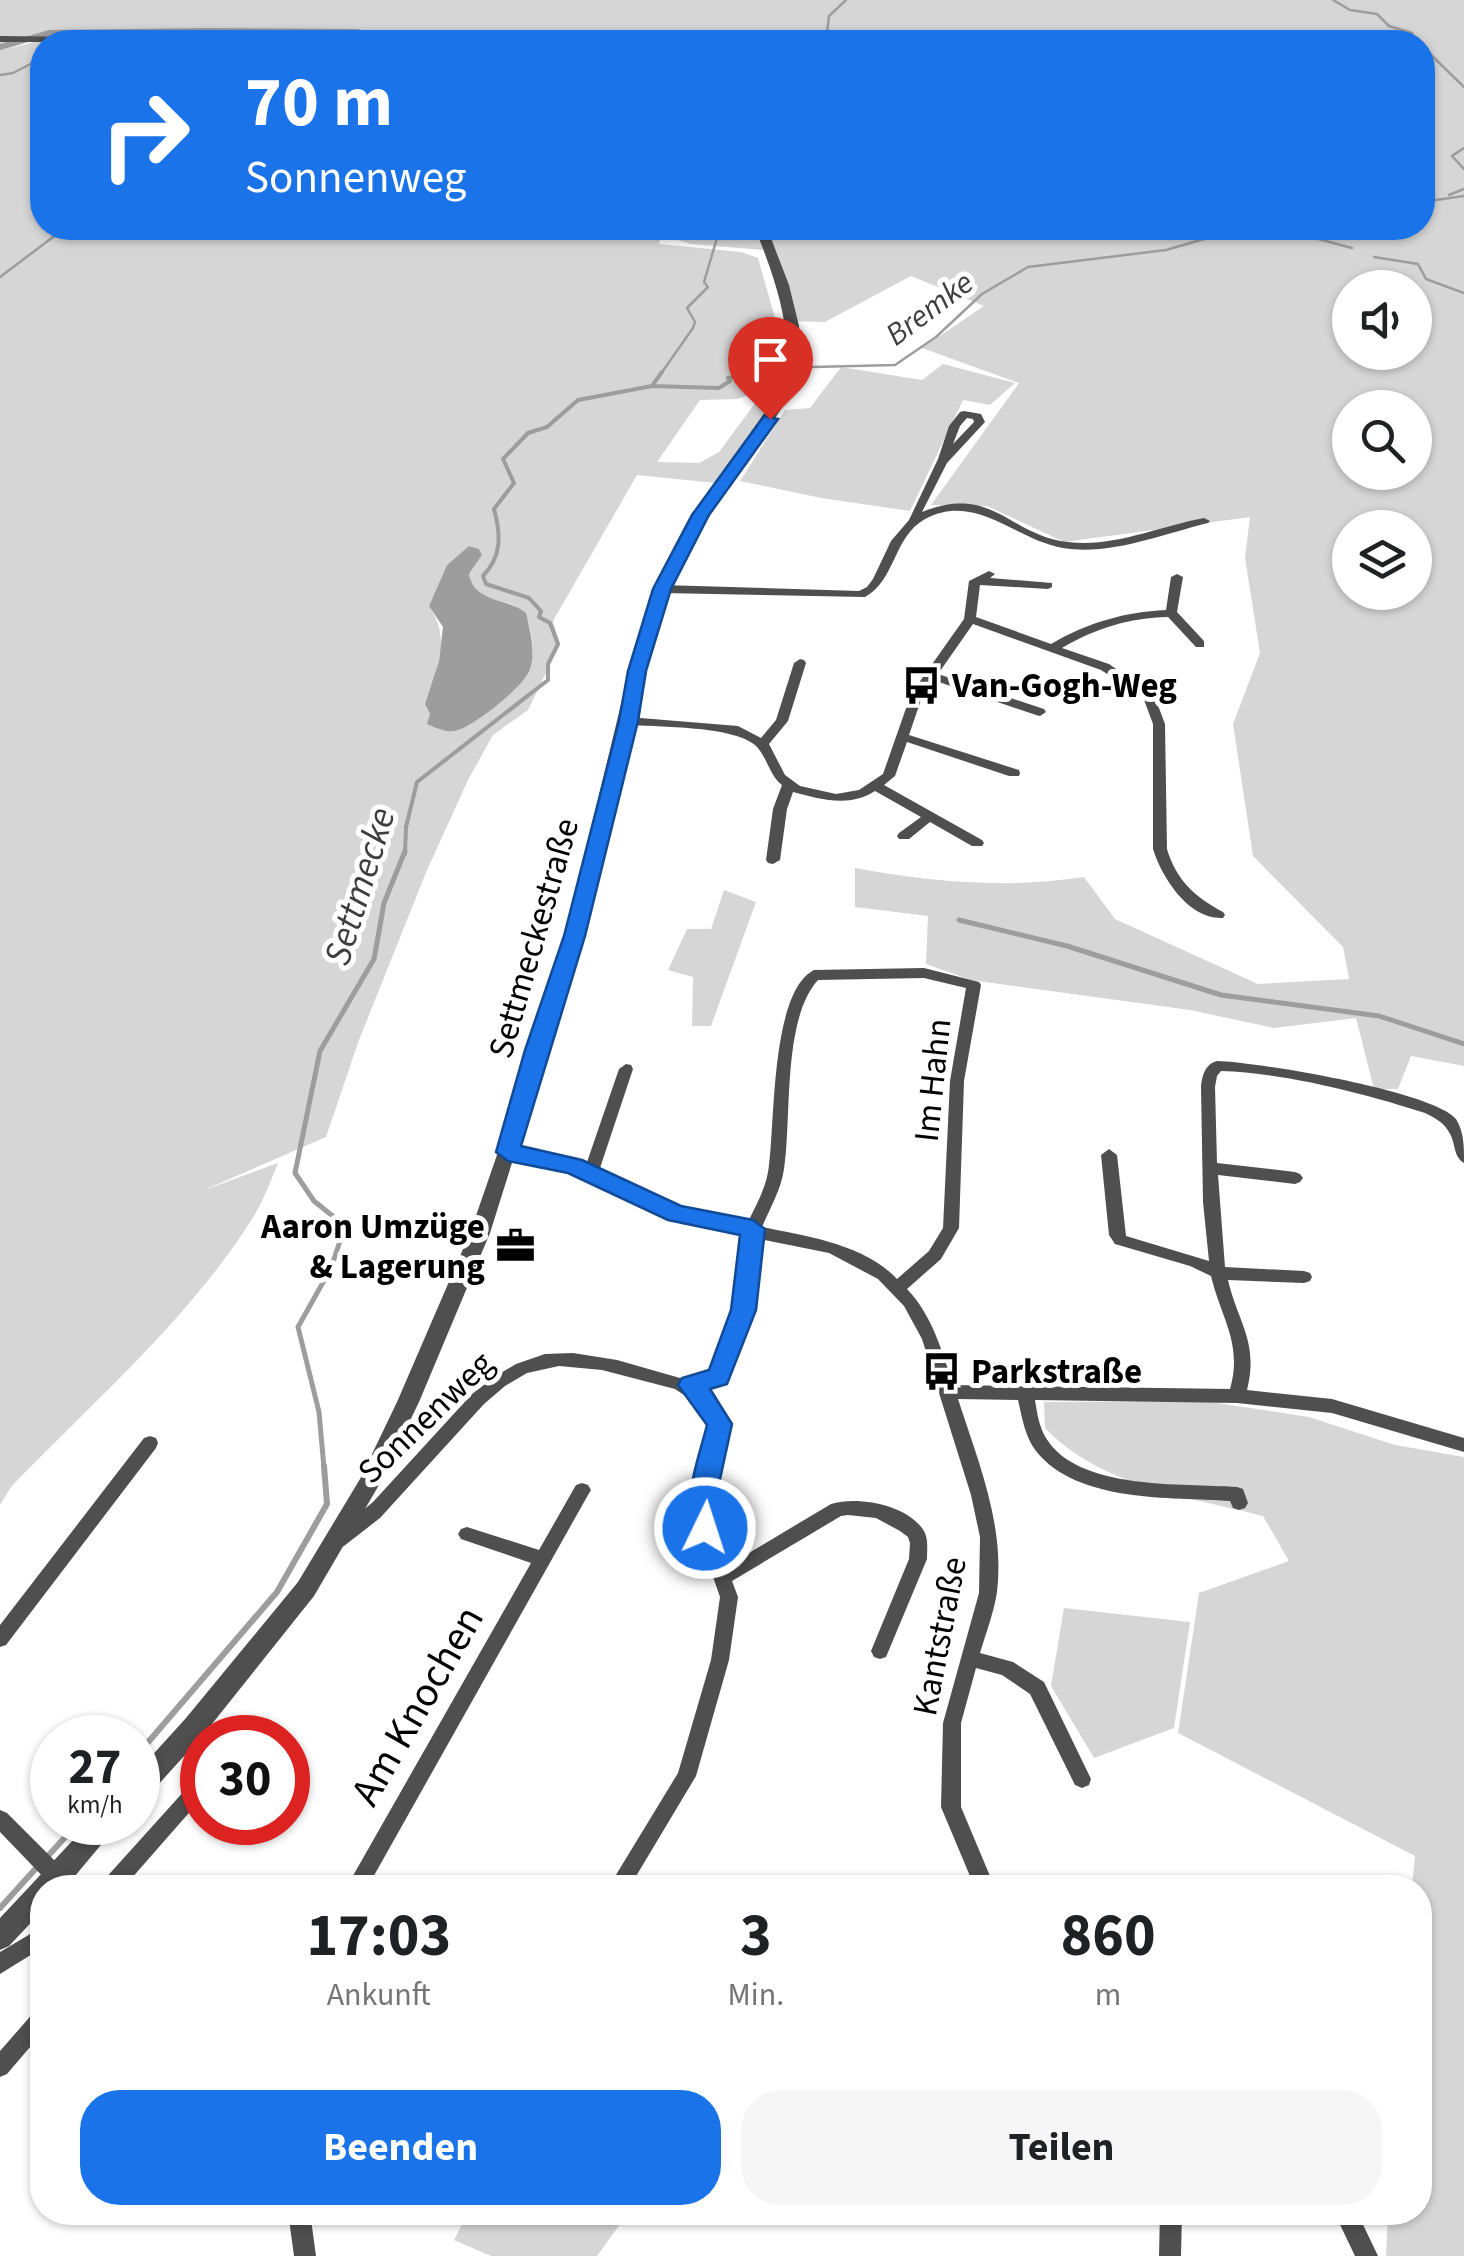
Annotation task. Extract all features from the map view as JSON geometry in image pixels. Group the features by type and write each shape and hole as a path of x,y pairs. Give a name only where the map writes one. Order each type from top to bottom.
{"street":[{"path":"0,39 30,38"},
{"name":"Settmeckestraße","path":"160,1764 276,1630 332,1546 368,1485 442,1325 508,1152 536,1050 574,936 637,671 662,589 700,515 790,385 795,368 794,336 765,240"},
{"path":"662,589 860,595 874,588 892,544 914,519 944,460"},
{"path":"914,519 944,508 981,507 1040,538 1070,546 1204,521"},
{"path":"975,580 989,574"},
{"path":"1170,614 1178,577"},
{"path":"975,580 1048,585"},
{"path":"628,721 726,726 762,744 780,777 805,793 836,798 877,787 889,776 916,694 970,619 975,580"},
{"path":"1170,614 1200,644"},
{"path":"1054,647 1106,620 1170,614"},
{"path":"970,619 1118,672 1148,695 1159,724 1163,865 1183,892 1218,915"},
{"path":"762,744 782,721 800,663"},
{"path":"930,675 1040,712"},
{"path":"902,737 1014,773"},
{"path":"773,860 780,809 789,784"},
{"path":"877,787 977,842"},
{"path":"904,836 929,817"},
{"name":"Im Hahn","path":"753,1229 776,1173 786,1052 805,981 814,975 912,972 970,983 974,990 956,1080 952,1224 936,1255 897,1288"},
{"path":"1237,1396 1246,1358 1218,1273 1210,1168 1210,1075 1222,1065 1388,1095 1426,1106 1455,1128 1464,1157"},
{"path":"591,1172 626,1068"},
{"name":"Kantstraße","path":"508,1152 557,1160 591,1172 676,1214 753,1229 850,1255 897,1288 930,1338 990,1537 988,1593 952,1724 952,1807 980,1875"},
{"path":"1109,1155 1117,1234 1121,1240 1196,1261 1218,1273 1304,1277"},
{"path":"1210,1168 1295,1178"},
{"path":"626,1875 688,1776 724,1642 729,1597 705,1528 702,1502 720,1424 691,1385 718,1377 725,1361 744,1310 753,1229"},
{"name":"Sonnenweg","path":"332,1546 386,1502 472,1406 518,1370 544,1361 579,1361 691,1385"},
{"path":"948,1392 1237,1396 1332,1406 1464,1445"},
{"path":"1025,1394 1036,1437 1064,1468 1117,1485 1237,1494 1239,1502"},
{"path":"0,1639 150,1443"},
{"name":"Am Knochen","path":"363,1875 582,1490"},
{"path":"724,1577 837,1509 856,1506 887,1514 915,1532 919,1552 880,1651"},
{"path":"467,1534 542,1558"},
{"path":"972,1659 1006,1668 1037,1688 1082,1779"},
{"path":"122,1875 180,1810"},
{"path":"0,1820 21,1840 44,1875"},
{"path":"56,1875 85,1845"},
{"path":"0,1937 30,1903"},
{"path":"0,1964 30,1945"},
{"path":"0,2066 30,2032"},
{"path":"301,2225 305,2256"},
{"path":"1170,2256 1171,2225"},
{"path":"1352,2225 1367,2256"}],"shaded area":[{"path":"0,0 1464,0 1464,1066 1411,1056 1398,1089 1374,1089 1356,1018 1274,1028 1190,1010 971,980 926,964 928,916 855,907 855,868 969,882 1026,883 1084,877 1115,919 1258,984 1349,979 1343,947 1253,856 1233,724 1260,653 1245,558 1250,517 1064,542 987,506 931,505 1019,383 922,348 984,306 911,276 825,322 791,321 768,240 1435,240 1435,30 30,30 30,37 0,36"},
{"path":"0,41 30,41 8,49 30,43 30,240 660,240 659,244 741,252 758,258 781,339 782,358 767,419 716,483 637,475 553,621 560,644 528,710 493,735 469,778 427,870 359,1040 326,1137 202,1191 278,1163 252,1219 199,1291 139,1359 11,1487 0,1505","holes":["765,390 719,452 699,463 657,462 700,400 737,399","469,546 479,549 482,555 469,574 475,588 484,596 515,606 524,615 533,655 428,724 430,714 425,704 438,666 441,642 429,606 447,565"]},
{"path":"678,240 760,240 764,250"},
{"path":"943,364 1015,383 990,405 963,400 910,511 740,481 785,410 810,408 841,367 922,380"},
{"path":"469,546 479,549 482,555 469,574 472,584 485,595 526,613 532,662 519,685 498,704 466,727 446,731 427,724 430,714 425,704 439,661 443,627 429,606 447,565"},
{"path":"724,890 756,902 711,1026 692,1026 693,977 668,970 687,929 711,929"},
{"path":"1204,1401 1309,1417 1395,1445 1464,1457 1464,2256 1386,2256 1387,2225 1432,2225 1432,1875 1413,1875 1415,1856 1178,1733 1199,1593 1289,1561 1263,1516 1146,1487 1092,1464 1045,1428 1044,1402"},
{"path":"1064,1608 1190,1622 1174,1728 1094,1758 1051,1686"},
{"path":"462,2225 619,2225 597,2256 491,2256 454,2240"}],"waterway":[{"path":"827,30 829,16 846,0"},
{"path":"1333,0 1350,10 1377,14 1389,26 1402,30"},
{"path":"0,47 30,38"},
{"path":"1435,59 1464,87"},
{"name":"Settmecke","path":"0,75 30,64"},
{"path":"1464,148 1452,156 1464,169"},
{"path":"1449,195 1464,189"},
{"name":"Bremke","path":"1435,200 1464,196"},
{"path":"0,277 49,240"},
{"name":"Settmecke","path":"660,375 693,328 695,322 687,308 708,287 704,282 716,240"},
{"name":"Bremke","path":"813,367 895,365 936,337 982,294 1028,267 1166,250 1201,240"},
{"path":"1322,240 1352,248"},
{"path":"1374,257 1418,264 1426,279 1464,293"},
{"name":"Bremke","path":"744,375 770,369"},
{"name":"Settmecke","path":"652,386 662,372"},
{"name":"Bremke","path":"652,386 719,388 730,381 728,378 756,372"},
{"name":"Settmecke","path":"405,854 406,827 417,782 548,680 548,664 558,644 550,623 539,617 541,611 529,598 486,584 483,576 494,561 498,545 494,509 514,483 503,459 528,433 547,427 578,400 652,386"},
{"name":"Settmecke","path":"324,1468 319,1412 298,1327 331,1268 345,1226 314,1201 295,1173 320,1051 374,959 384,903 405,851"},
{"path":"959,920 1067,946 1221,995 1379,1016 1464,1044"},
{"name":"Settmecke","path":"160,1728 277,1592 327,1504 324,1466"},
{"name":"Settmecke","path":"47,1857 58,1845"},
{"name":"Settmecke","path":"0,1908 39,1865"}],"place":[{"name":"Van-Gogh-Weg","path":"922,685"},
{"name":"Aaron Umzüge & Lagerung","path":"515,1246"},
{"name":"Parkstraße","path":"941,1371"}],"route":[{"path":"705,1528 702,1502 720,1424 691,1385 718,1377 731,1346 744,1310 753,1229 676,1214 591,1172 557,1160 508,1152 536,1050 574,936 653,614 678,551 770,419"}]}
